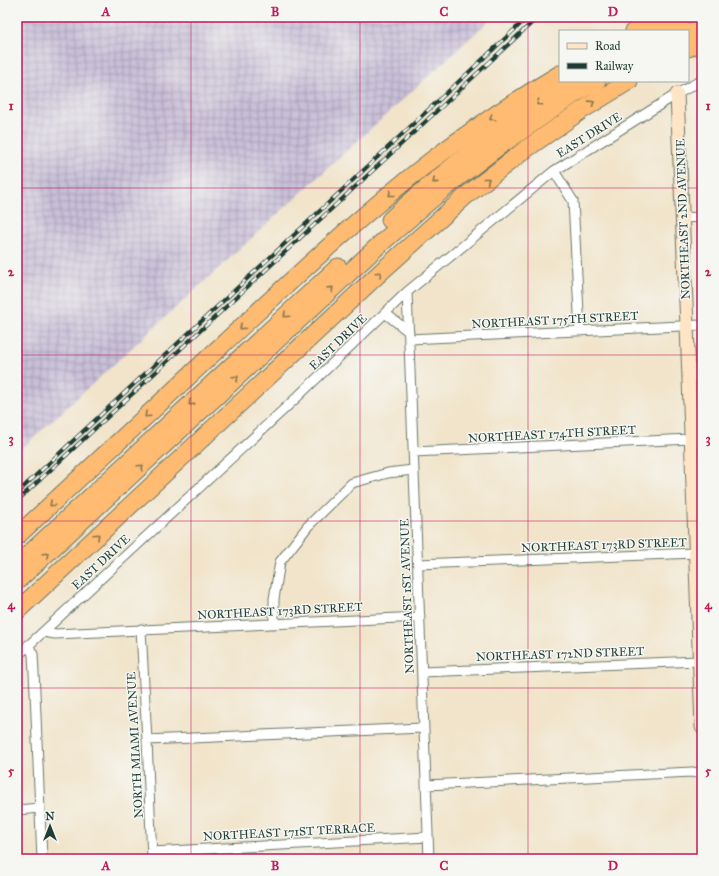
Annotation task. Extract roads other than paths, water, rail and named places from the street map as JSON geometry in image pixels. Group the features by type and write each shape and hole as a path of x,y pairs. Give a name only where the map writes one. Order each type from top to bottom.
{"highway":[{"path":"636,30 661,17"},
{"path":"664,30 690,17"},
{"path":"689,30 702,24"},
{"path":"689,48 702,42"},
{"path":"17,536 297,275 384,199 432,160 465,136 501,111 559,75"},
{"path":"17,565 264,335 412,200 495,133 570,82"},
{"path":"17,581 378,245 460,176 498,148 595,82"},
{"path":"17,610 384,269 468,194 526,149 582,110 627,82"}],"street":[{"name":"EAST DRIVE","path":"17,656 293,402 407,292 554,171 702,80"},
{"name":"NORTHEAST 2ND AVENUE","path":"677,94 691,439 697,466 696,553 699,569 702,727"},
{"path":"554,171 573,201 580,331"},
{"path":"682,218 702,217"},
{"name":"NORTHEAST 1ST AVENUE","path":"407,292 429,859"},
{"path":"385,313 409,336"},
{"name":"NORTHEAST 175TH STREET","path":"409,336 580,331 702,325"},
{"name":"NORTHEAST 174TH STREET","path":"413,452 691,439"},
{"path":"274,624 274,599 280,562 308,526 352,483 388,473 413,470"},
{"name":"NORTHEAST 173RD STREET","path":"418,564 696,553"},
{"name":"NORTHEAST 173RD STREET","path":"42,632 55,634 420,617"},
{"name":"NORTH MIAMI AVENUE","path":"141,630 152,856"},
{"path":"28,645 33,654 42,859"},
{"name":"NORTHEAST 172ND STREET","path":"422,672 701,670"},
{"path":"147,740 424,728"},
{"path":"426,785 692,772 702,774"},
{"path":"17,810 40,808"},
{"name":"NORTHEAST 171ST TERRACE","path":"152,856 428,837"}],"railway":[{"path":"17,493 528,17"},
{"path":"17,501 538,17"}]}
